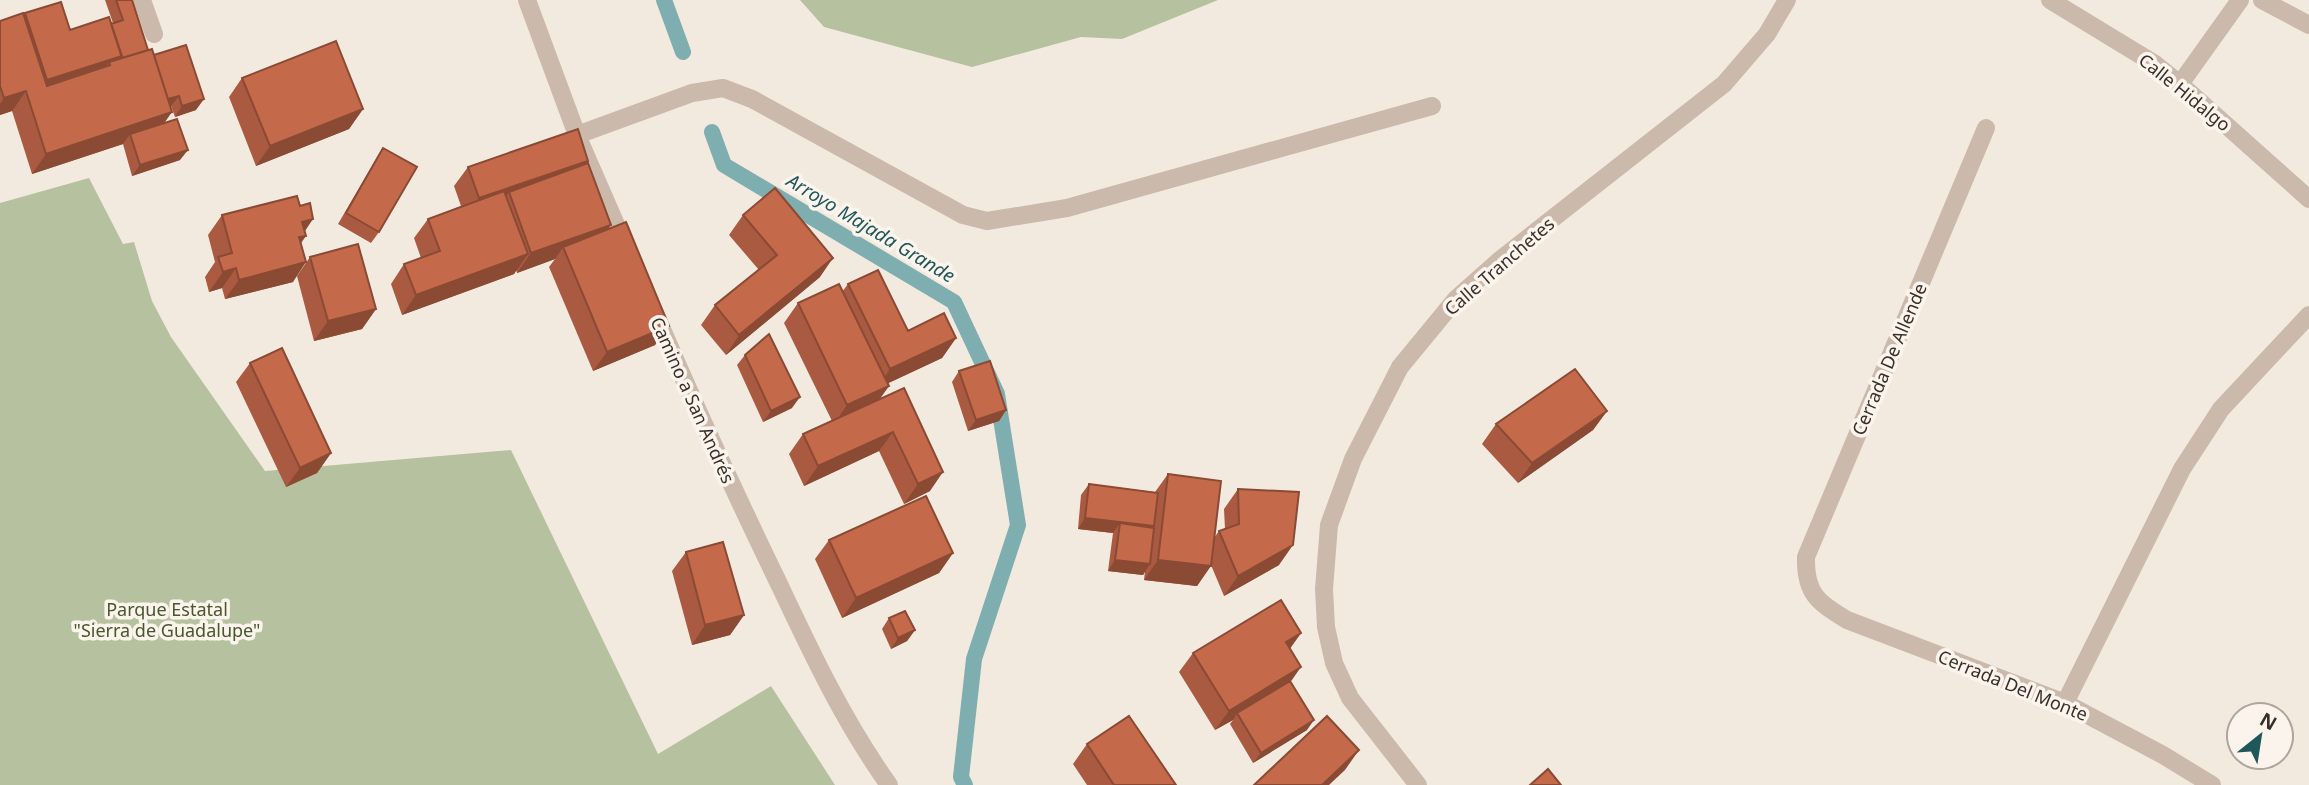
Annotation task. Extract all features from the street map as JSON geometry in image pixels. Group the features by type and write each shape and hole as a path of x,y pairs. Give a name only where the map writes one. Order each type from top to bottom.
{"street":[{"path":"142,0 154,34"},
{"path":"527,0 577,135 633,263"},
{"name":"Calle Tranchetes","path":"1418,785 1350,698 1334,663 1326,627 1324,589 1329,524 1353,459 1400,367 1456,299 1501,259 1724,84 1767,34 1787,0"},
{"name":"Calle Hidalgo","path":"2050,0 2155,64 2309,199"},
{"path":"2180,84 2240,0"},
{"path":"2262,0 2309,25"},
{"path":"577,135 692,93 723,88 752,99 963,215 987,221 1067,208 1432,106"},
{"name":"Cerrada De Allende","path":"1812,593 1805,578 1807,557 1986,128"},
{"name":"Camino a San Andrés","path":"650,302 717,455 823,676 860,744 890,785"},
{"path":"2065,703 2182,469 2221,409 2309,315"},
{"name":"Cerrada Del Monte","path":"1812,593 1826,607 1847,620 2065,703 2163,755 2212,785"}],"green space":[{"path":"800,0 1218,0 1122,39 1081,37 972,67 824,27"},
{"name":"Parque Estatal \"Sierra de Guadalupe\"","path":"89,178 123,244 134,242 152,301 171,337 265,471 511,450 658,754 771,686 835,785 0,785 0,203"}],"building":[{"path":"116,0 132,0 148,50 122,58 111,24 123,20"},
{"path":"61,2 70,30 109,17 122,56 47,80 25,13"},
{"path":"23,13 47,86 152,49 172,112 46,154 26,91 4,98 0,86 0,21"},
{"path":"336,41 363,109 270,146 242,78"},
{"path":"186,45 204,99 182,106 179,96 168,99 154,55"},
{"path":"177,119 188,150 140,165 130,134"},
{"path":"578,129 588,161 479,198 468,167"},
{"path":"383,148 417,167 379,232 346,213"},
{"path":"588,163 611,225 531,253 509,192"},
{"path":"775,188 833,258 739,335 715,305 777,255 743,215"},
{"path":"504,191 528,254 416,295 404,264 440,251 428,219"},
{"path":"297,196 300,206 310,203 313,219 302,222 306,236 299,237 306,262 239,280 236,268 223,272 218,257 232,253 222,215"},
{"path":"626,222 669,326 607,352 563,247"},
{"path":"358,244 376,309 328,321 310,257"},
{"path":"878,270 908,331 944,313 956,338 890,369 848,284"},
{"path":"839,284 889,386 847,405 798,303"},
{"path":"769,334 800,397 771,411 745,355"},
{"path":"282,348 331,453 300,468 250,363"},
{"path":"990,361 1006,410 976,420 959,371"},
{"path":"1575,369 1607,411 1532,463 1496,424"},
{"path":"904,388 943,472 918,484 893,432 818,466 803,434"},
{"path":"1168,474 1221,481 1211,566 1158,560"},
{"path":"1089,484 1158,493 1154,526 1085,518"},
{"path":"1238,489 1299,492 1293,545 1238,576 1219,531 1239,524"},
{"path":"926,496 953,553 856,598 829,540"},
{"path":"1120,523 1154,528 1150,564 1115,560"},
{"path":"723,542 744,615 705,625 686,552"},
{"path":"1281,600 1301,633 1286,642 1301,667 1229,711 1193,653"},
{"path":"905,611 915,630 898,638 889,618"},
{"path":"1290,681 1314,720 1261,753 1237,713"},
{"path":"1129,716 1176,785 1114,785 1087,744"},
{"path":"1327,716 1359,750 1322,785 1254,785"},
{"path":"1548,769 1561,785 1530,785"}],"waterway":[{"name":"Arroyo Majada Grande","path":"664,0 683,52"},
{"name":"Arroyo Majada Grande","path":"712,132 724,165 954,302 997,394 1018,525 974,659 961,777 965,785"}]}
